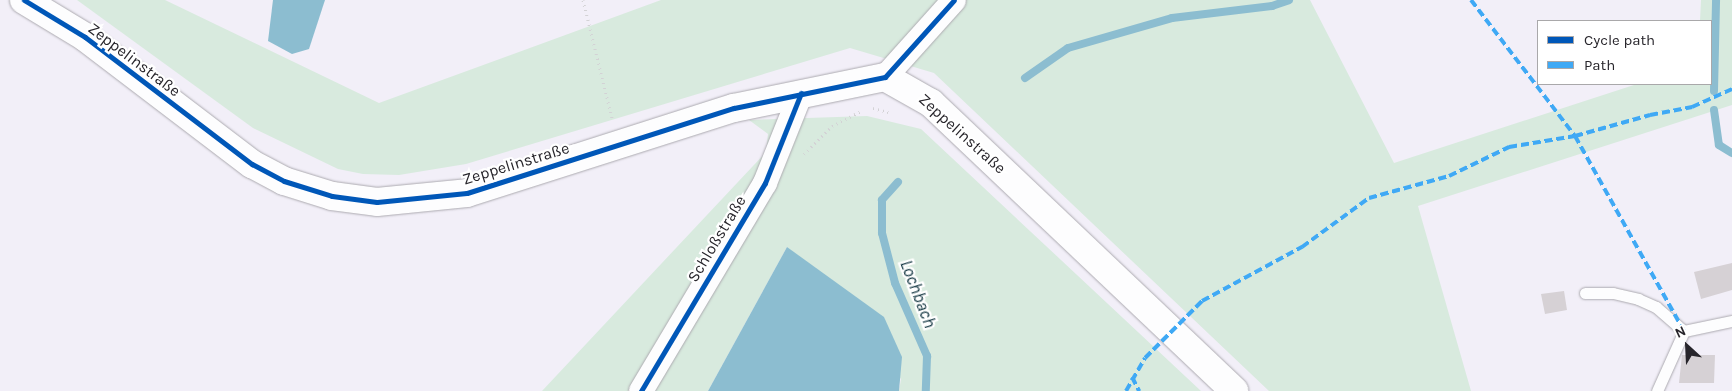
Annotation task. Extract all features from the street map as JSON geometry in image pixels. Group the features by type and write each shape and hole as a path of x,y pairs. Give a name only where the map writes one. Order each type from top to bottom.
{"street":[{"name":"Zeppelinstraße","path":"24,0 85,37 252,164 304,187 377,202 467,194 734,108 886,77 931,102 1234,391"},
{"path":"886,77 954,0"},
{"name":"Schloßstraße","path":"640,391 765,183 801,93"}],"lane":[{"path":"1585,293 1613,293 1638,300 1656,307 1684,331"},
{"path":"1684,331 1732,321"},
{"path":"1657,391 1684,331"}],"path":[{"path":"583,0 612,121"},
{"path":"801,157 832,126 868,107 894,113"}],"green space":[{"path":"77,0 165,0 379,103 661,0 1310,0 1394,163 1634,85 1712,85 1712,20 1700,20 1701,0 1732,0 1732,105 1418,206 1471,391 1269,391 934,73 850,48 466,164 399,175 363,174 338,169 253,128"},
{"path":"867,116 921,129 1201,391 899,391 901,379 787,247 708,391 542,391 766,152 768,134 749,120"}],"water":[{"path":"273,0 325,0 309,49 292,54 268,41"},
{"path":"787,247 884,317 902,357 899,391 708,391"}],"building":[{"path":"1732,263 1732,290 1701,299 1694,272"},
{"path":"1564,291 1567,310 1545,314 1541,294"},
{"path":"1682,355 1715,355 1714,383 1679,383"}],"waterway":[{"name":"Lochbach","path":"1025,78 1068,48 1172,18 1272,6 1289,0"},
{"path":"1714,91 1716,0"},
{"path":"1714,110 1719,145 1732,153"},
{"name":"Lochbach","path":"898,182 882,200 882,233 895,283 927,356 926,391"}],"marked path":[{"path":"1471,0 1575,136 1684,331"},
{"path":"1126,391 1145,358 1202,301 1302,247 1369,198 1449,176 1509,147 1575,136 1650,115 1692,107 1732,89"},
{"path":"1132,377 1139,391"}],"cycle path":[{"path":"24,0 85,37 252,164 284,181 332,196 377,202 467,193 734,108 885,77 954,0"},
{"path":"641,391 765,183 801,93"}]}
